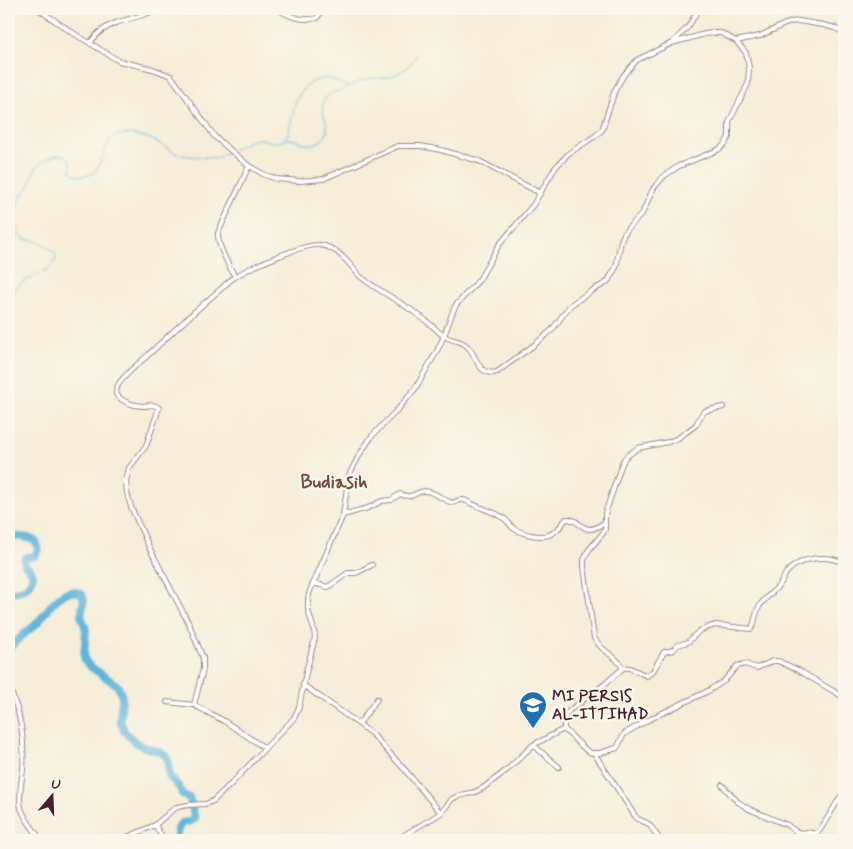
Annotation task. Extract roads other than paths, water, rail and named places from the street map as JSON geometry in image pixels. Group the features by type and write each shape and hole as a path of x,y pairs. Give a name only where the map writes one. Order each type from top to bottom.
{"street":[{"path":"38,9 118,61 153,69 171,76 215,137 249,166 266,175 277,179 299,181 322,179 398,146 420,146 441,150 479,162 540,193"},
{"path":"90,43 101,31 109,26 143,16 158,9"},
{"path":"278,9 296,17 310,20 317,18 322,9"},
{"path":"672,43 688,28 699,9"},
{"path":"736,41 760,36 783,25 799,21 835,28 844,33"},
{"path":"121,840 155,825 174,809 182,805 209,803 216,798 289,724 296,714 315,638 307,604 313,583 343,515 349,475 372,436 415,388 435,356 444,336 456,305 476,285 499,245 527,212 555,168 569,153 599,133 604,126 611,97 623,76 642,57 672,43 717,32 736,41 746,53 749,68 748,84 729,122 729,137 725,144 718,150 679,166 664,176 653,189 642,214 624,234 616,267 608,281 572,304 552,330 534,346 497,372 492,374 481,368 468,346 444,336 418,315 361,277 338,253 328,247 314,245 299,248 264,262 235,277 173,331 120,382 116,390 117,396 141,406 156,405 159,408 146,446 129,468 126,481 127,492 131,507 150,549 190,624 203,658 203,669 194,705"},
{"path":"235,277 220,246 218,233 249,166"},
{"path":"623,668 594,638 584,560 588,551 603,533 604,514 621,466 628,455 638,448 678,438 696,425 705,411 723,407"},
{"path":"343,515 368,508 382,501 391,500 400,494 408,497 425,491 451,503 456,503 462,499 504,519 515,529 526,534 540,536 550,534 569,518 588,529 604,523"},
{"path":"844,564 838,560 828,558 804,560 786,573 781,583 761,604 751,629 716,625 702,630 696,633 688,642 678,645 673,650 664,652 649,676 644,676 630,668 623,668 570,710 565,716 564,729 586,750 594,753 608,752 618,748 624,734 646,721 708,691 724,681 738,665 757,668 773,662 782,662 840,695 844,702"},
{"path":"313,583 328,587 348,573 356,573 372,565"},
{"path":"303,685 374,736 441,813"},
{"path":"9,687 22,730 23,768 20,804 22,811 41,840"},
{"path":"359,724 377,699"},
{"path":"167,702 194,705 265,748"},
{"path":"396,840 441,813 452,799 484,788 507,770 533,745 564,729"},
{"path":"533,745 559,766"},
{"path":"594,753 636,818 649,824 660,840"},
{"path":"722,785 745,807 787,825 799,833 815,834 820,830 844,791"},
{"path":"155,825 164,840"}],"waterway":[{"path":"232,150 257,139 273,142 290,139 306,144 316,143 324,138 327,133 322,107 329,95 364,80 383,78 399,73 417,55"},
{"path":"284,139 288,134 297,99 301,91 308,85 324,79 347,86"},
{"path":"9,308 18,286 47,270 55,261 56,255 48,247 21,237 17,231 15,220 20,198 29,186 36,169 44,161 54,156 63,155 70,161 71,172 80,176 87,176 96,171 111,138 117,135 131,134 157,142 177,154 216,158 229,152"},
{"path":"9,408 11,420 9,426"},
{"path":"9,538 21,537 31,539 37,544 38,548 35,556 27,557 24,560 25,565 31,570 33,575 29,584 21,590 9,593"},
{"path":"9,644 13,645 35,625 57,599 68,592 82,594 84,600 81,616 86,630 85,661 118,686 122,696 120,721 124,731 135,742 166,756 169,776 179,787 182,794 190,800 195,819 181,824 177,840"}],"place":[{"name":"MI PERSIS AL-ITTIHAD","path":"533,729"}],"district":[{"name":"Budiasih","path":"334,482"}]}
